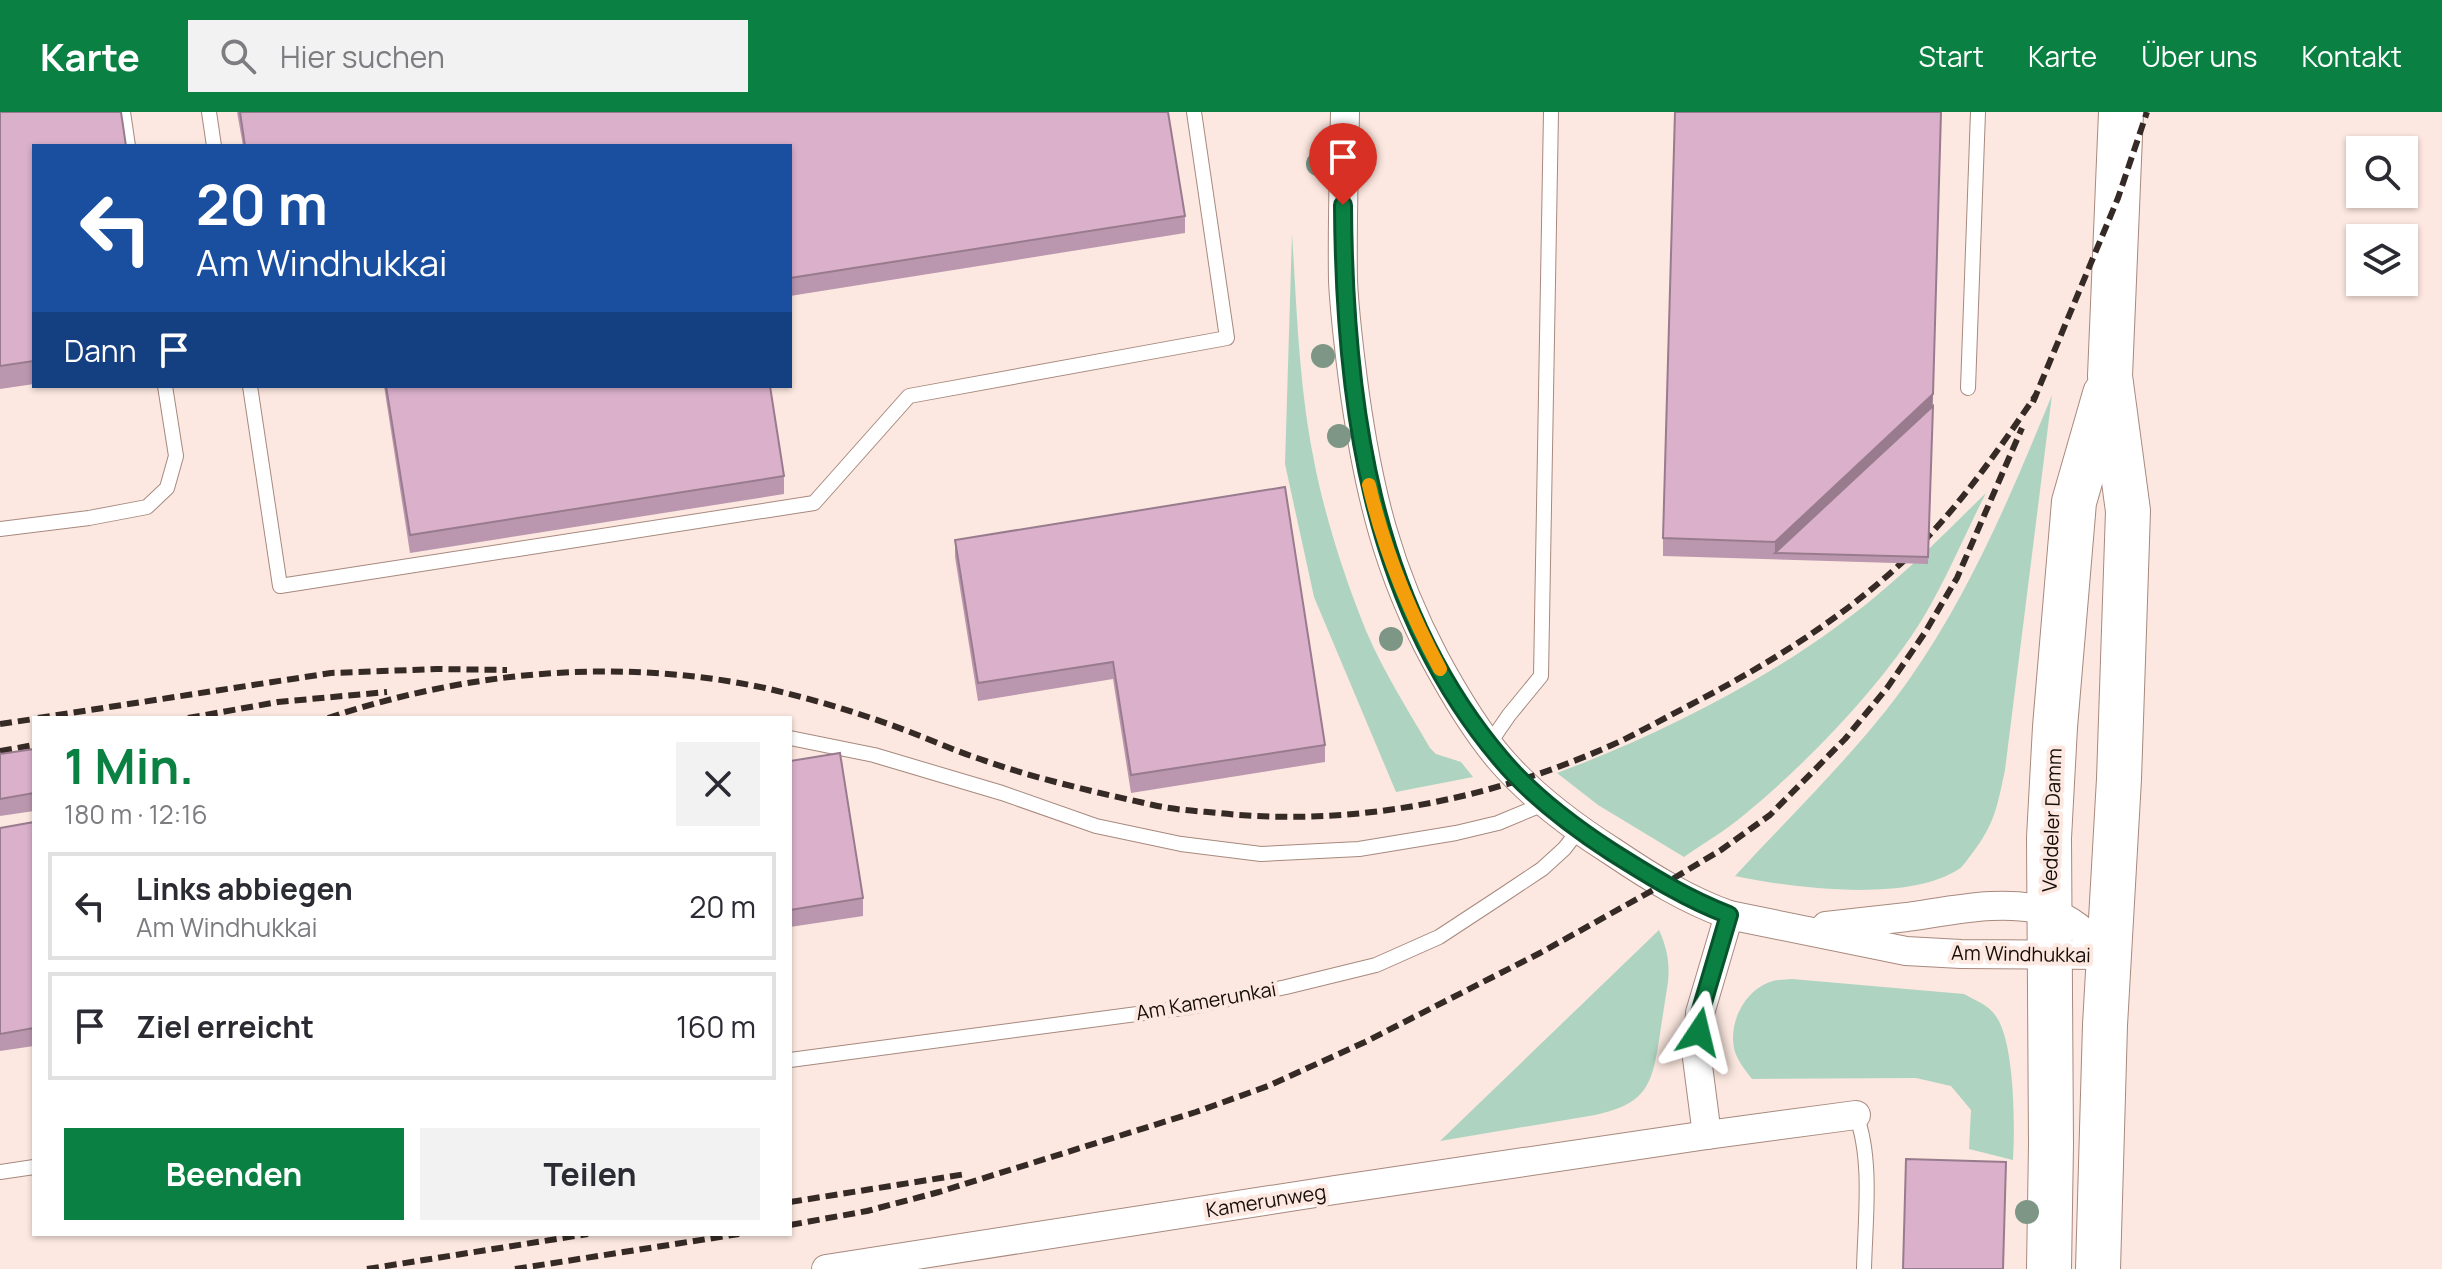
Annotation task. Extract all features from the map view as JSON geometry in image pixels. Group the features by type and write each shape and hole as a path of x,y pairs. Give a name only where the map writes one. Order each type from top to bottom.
{"main road":[{"name":"Veddeler Damm","path":"2098,1269 2105,1025 2119,779 2128,511 2110,376 2121,112"},
{"name":"Veddeler Damm","path":"2049,1269 2049,912 2055,727 2074,502 2110,376"}],"street":[{"name":"Am Windhukkai","path":"1345,112 1343,284 1353,380 1373,500 1394,567 1422,635 1461,704 1489,744 1520,780 1579,830 1664,884 1702,905 1729,915 1906,951 2110,955"},
{"name":"Am Windhukkai","path":"1797,930 1982,907 2023,908 2049,912 2071,922 2110,955"},
{"path":"1707,1135 1697,1058 1700,1013 1729,915"},
{"name":"Kamerunweg","path":"826,1269 1856,1115"}],"lane":[{"path":"123,112 128,144"},
{"path":"209,112 214,144"},
{"path":"250,388 280,586 814,503 909,396 1227,338 1194,112"},
{"path":"1489,744 1541,676 1551,112"},
{"path":"1968,388 1978,112"},
{"path":"0,529 147,507 167,488 176,456 165,388"},
{"path":"792,738 874,755 1002,793 1096,826 1181,844 1261,854 1359,849 1456,833 1498,823 1546,803"},
{"path":"815,761 840,756 874,755"},
{"name":"Am Kamerunkai","path":"792,1060 1190,1007 1376,965 1439,937 1503,895 1542,869 1579,830"},
{"path":"1856,1115 1866,1153 1864,1269"},
{"path":"0,1172 32,1167"}],"green space":[{"path":"1292,234 1305,409 1319,484 1340,559 1374,648 1430,748 1436,754 1461,762 1473,777 1396,792 1314,597 1285,464"},
{"path":"2052,395 2005,770 1994,815 1979,844 1959,869 1937,880 1910,886 1849,890 1787,885 1735,876 1869,732 1930,648 1988,542"},
{"path":"1986,493 1923,618 1886,671 1841,723 1768,794 1684,857 1598,805 1557,773 1688,716 1774,669 1889,585"},
{"path":"1659,930 1667,956 1668,982 1653,1070 1643,1091 1635,1099 1612,1111 1595,1115 1440,1141"},
{"path":"1792,979 1964,994 1989,1008 2002,1027 2010,1063 2013,1160 1969,1149 1971,1110 1951,1086 1916,1078 1752,1079 1735,1052 1733,1042 1740,1009 1763,985"}],"building":[{"path":"0,112 121,112 126,144 32,144 32,361 0,366"},
{"path":"240,112 1168,112 1185,216 792,278 792,144 245,144"},
{"path":"1675,112 1941,112 1933,394 1775,542 1663,538"},
{"path":"386,388 770,388 784,476 410,535"},
{"path":"1933,406 1928,557 1775,553 1864,470"},
{"path":"1285,487 1325,745 1131,775 1113,662 978,683 955,540"},
{"path":"32,749 32,793 0,799 0,754"},
{"path":"840,753 863,898 792,910 792,761"},
{"path":"32,822 32,1028 0,1034 0,828"},
{"path":"1906,1159 2006,1162 2003,1269 1903,1269"}],"railway":[{"path":"2033,402 2118,198 2147,112"},
{"path":"335,716 435,689 490,680 600,671 655,673 710,678 801,697 874,719 1022,773 1161,807 1271,817 1374,812 1426,804 1526,778 1623,740 1721,688 1812,634 1896,568 1937,527 1996,453 2036,395"},
{"path":"792,1225 867,1211 939,1192 1196,1112 1268,1086 1365,1042 1540,953 1721,850 1770,815 1845,739 1887,688 1957,578 2022,428"},
{"path":"51,716 331,673 507,670"},
{"path":"199,716 278,702 387,692"},
{"path":"0,724 32,719"},
{"path":"0,751 32,745"},
{"path":"792,1202 966,1174"},
{"path":"367,1269 575,1236"},
{"path":"515,1269 726,1236"}],"slow traffic":[{"path":"1369,485 1405,598 1440,669"}],"route":[{"path":"1343,205 1343,284 1365,463 1381,530 1405,598 1461,704 1520,780 1562,817 1623,859 1702,905 1729,915 1700,1013 1699,1032"}]}
